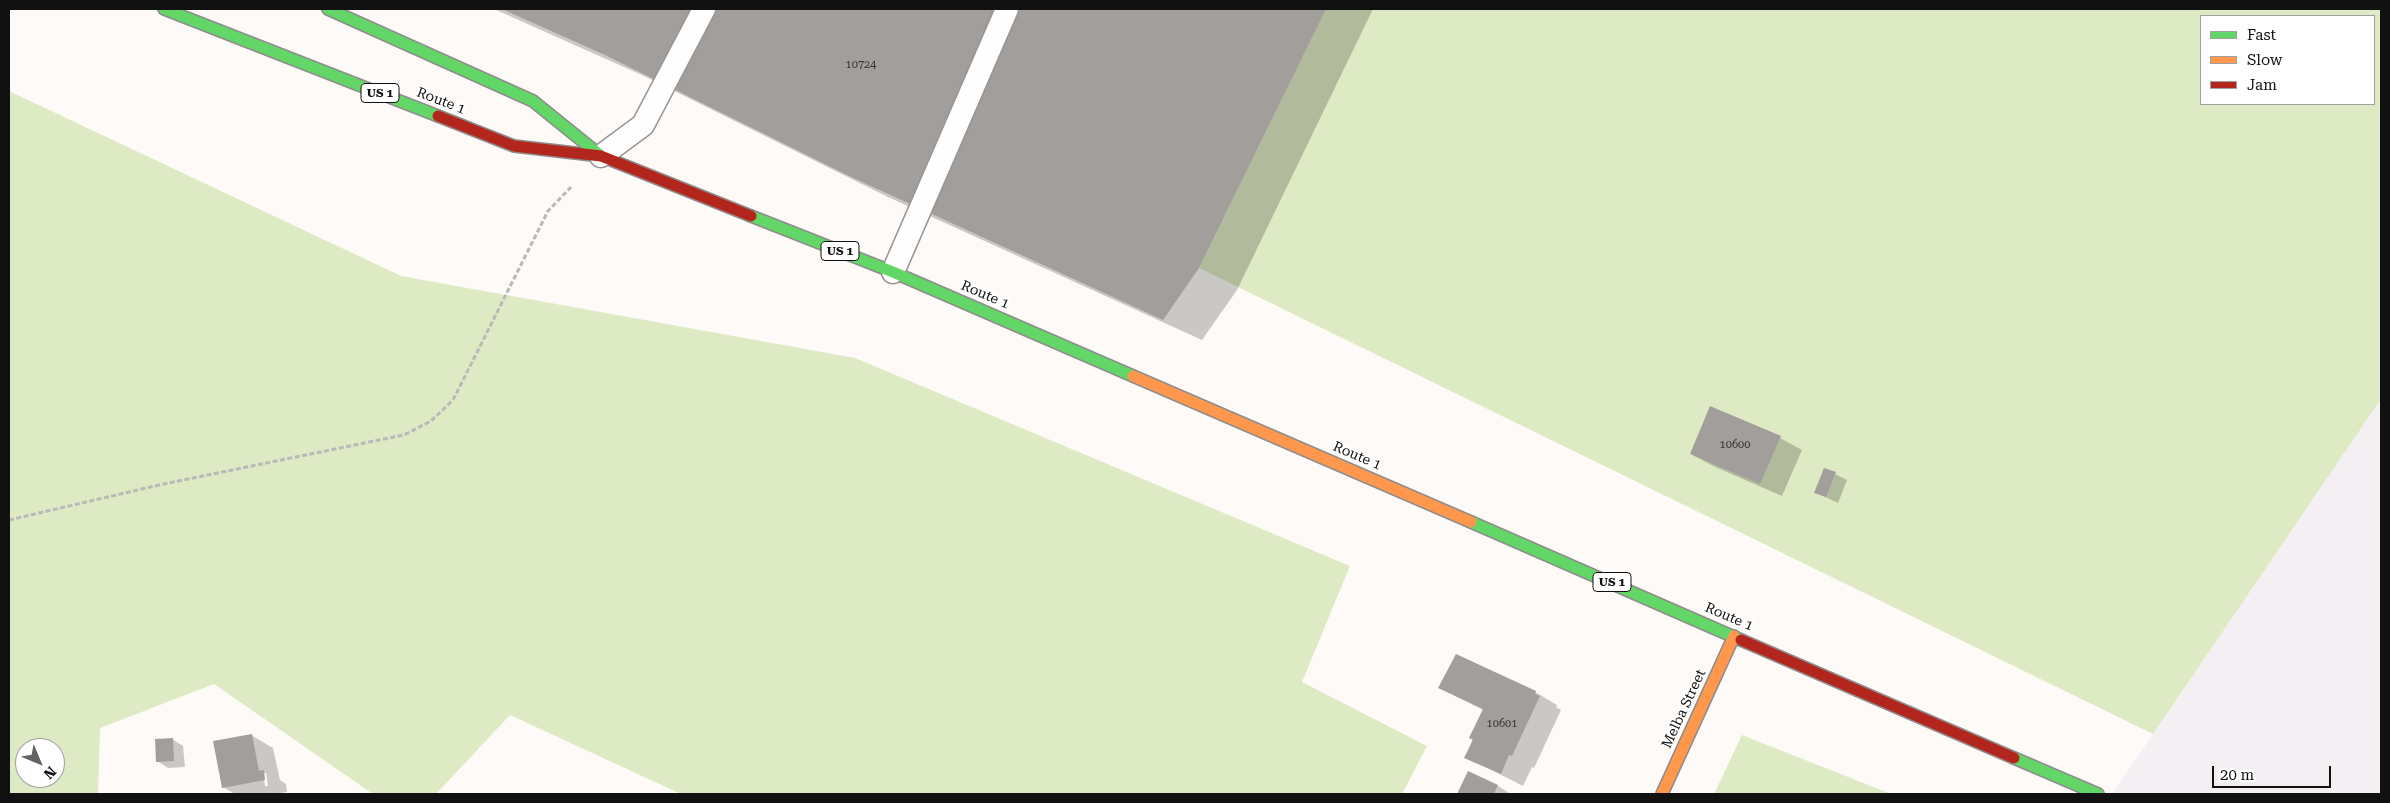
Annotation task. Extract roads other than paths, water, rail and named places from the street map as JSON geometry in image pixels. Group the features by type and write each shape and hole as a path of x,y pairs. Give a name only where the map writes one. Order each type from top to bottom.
{"main road":[{"name":"Route 1","path":"164,9 514,146 601,156 893,272 2098,794"},
{"name":"Route 1","path":"328,9 533,101 601,156"},
{"name":"Melba Street","path":"1662,794 1734,636"}],"lane":[{"path":"601,156 644,125 704,9"},
{"path":"893,272 1007,9"}]}
